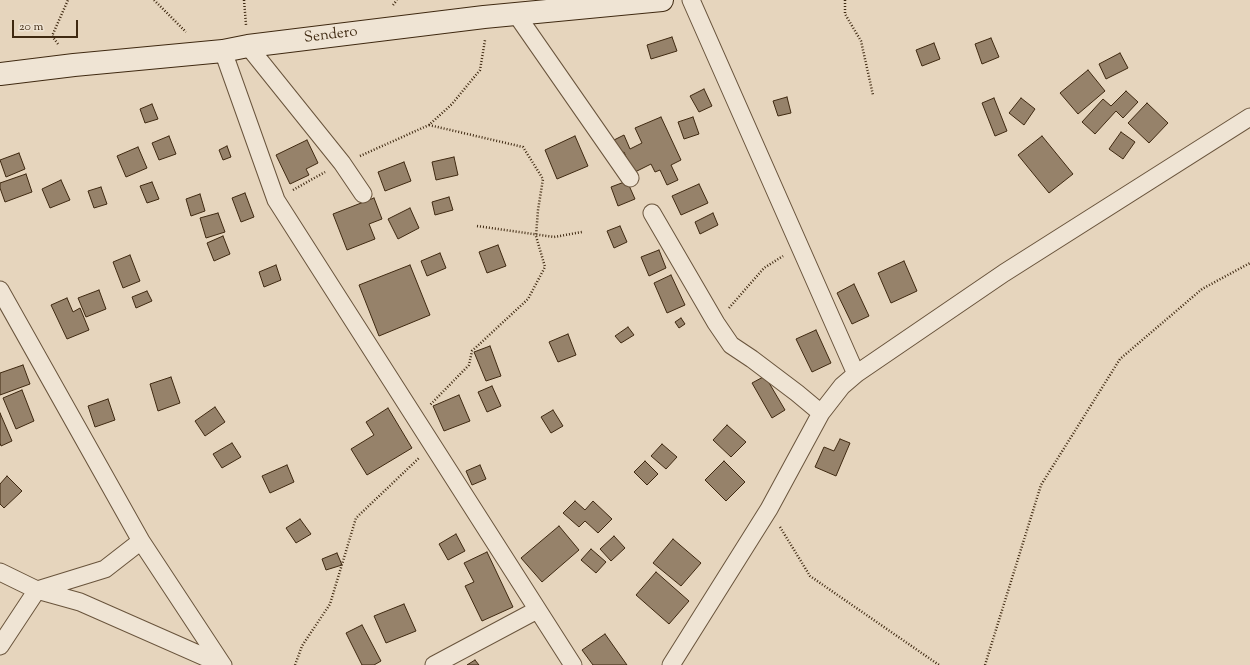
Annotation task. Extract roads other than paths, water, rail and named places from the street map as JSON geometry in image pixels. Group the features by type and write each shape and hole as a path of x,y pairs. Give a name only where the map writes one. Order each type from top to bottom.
{"main road":[{"name":"Sendero","path":"0,74 74,65 223,51 248,46 484,17 662,0"}],"street":[{"path":"691,0 856,374"},
{"path":"516,14 630,178"},
{"path":"248,46 342,163 362,194"},
{"path":"223,51 276,200 573,665"},
{"path":"671,665 769,510 821,413 842,386 856,374 1004,273 1250,117"},
{"path":"652,213 716,323 731,345 786,384 821,413"},
{"path":"0,290 141,541 223,664"},
{"path":"0,646 37,590 105,569 141,541"},
{"path":"0,572 37,590 80,602 223,664"},
{"path":"434,665 538,610"}]}
